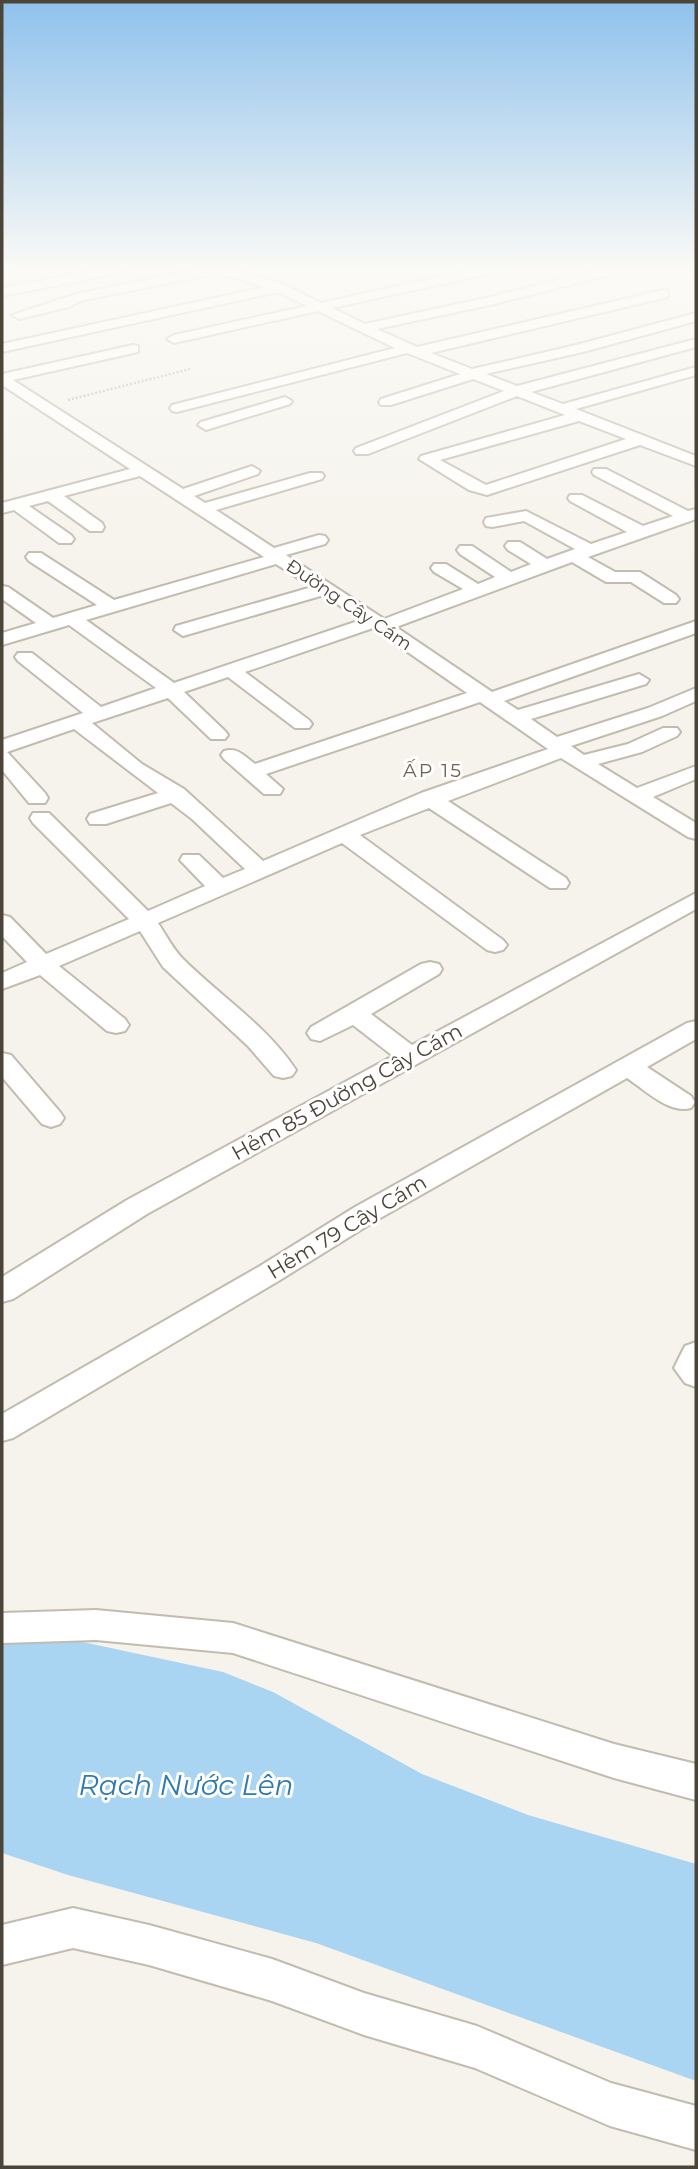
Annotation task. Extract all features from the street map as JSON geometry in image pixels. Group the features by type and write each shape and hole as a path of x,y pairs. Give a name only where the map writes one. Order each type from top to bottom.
{"street":[{"path":"2,379 40,370"},
{"path":"177,408 327,370"},
{"path":"467,370 695,459"},
{"path":"386,402 486,370"},
{"path":"362,450 520,390 594,370"},
{"path":"564,408 696,371"},
{"path":"678,377 696,384"},
{"name":"Đường Cây Cám","path":"2,379 326,589 567,752 636,796 695,829"},
{"path":"206,425 285,401 260,386"},
{"path":"582,415 427,459 475,487 487,490 640,439"},
{"path":"9,506 143,470"},
{"path":"181,495 251,471"},
{"path":"600,472 692,516"},
{"path":"203,509 316,476"},
{"path":"51,495 96,527"},
{"path":"576,498 641,533"},
{"path":"9,506 65,540"},
{"path":"492,522 526,516 582,553 612,578 634,576 670,599"},
{"path":"2,747 230,670 478,591 545,565 692,516"},
{"path":"2,639 112,607 319,540"},
{"path":"514,546 545,565"},
{"path":"466,550 510,579"},
{"path":"35,557 112,607"},
{"path":"440,568 478,591"},
{"path":"183,631 326,589"},
{"path":"2,591 50,625"},
{"path":"73,619 171,690 218,735"},
{"path":"251,772 696,627"},
{"path":"25,657 98,715"},
{"path":"230,670 302,724"},
{"path":"516,717 639,680"},
{"path":"2,982 429,798 567,752 696,694"},
{"path":"77,722 176,794 260,870"},
{"path":"567,752 635,748 670,732"},
{"path":"232,755 272,789"},
{"path":"2,757 39,808 144,920 172,962 257,1040 284,1070"},
{"path":"636,796 696,772"},
{"path":"98,819 176,794"},
{"path":"429,798 558,883"},
{"path":"344,834 495,945"},
{"path":"191,860 220,888"},
{"name":"Hẻm 85 Đường Cây Cám","path":"2,1291 138,1207 696,900"},
{"path":"2,922 42,964 116,1024"},
{"path":"320,1033 430,969"},
{"path":"354,1013 411,1057"},
{"name":"Hẻm 79 Cây Cám","path":"2,1429 270,1273 365,1214 696,1029"},
{"path":"2,1061 51,1118"},
{"path":"628,1067 681,1102"},
{"path":"696,1354 689,1368 696,1375"},
{"path":"2,1628 96,1625 233,1638 614,1761 696,1782"},
{"path":"2,1945 73,1928 149,1945 272,1980 364,2014 477,2047 610,2104 696,2128"}],"path":[{"path":"44,405 185,370"}],"water":[{"name":"Rạch Nước Lên","path":"78,1641 223,1672 273,1692 422,1774 528,1815 696,1864 696,2081 316,1943 68,1875 2,1853 2,1644"}],"district":[{"name":"ẤP 15","path":"433,770"}]}
